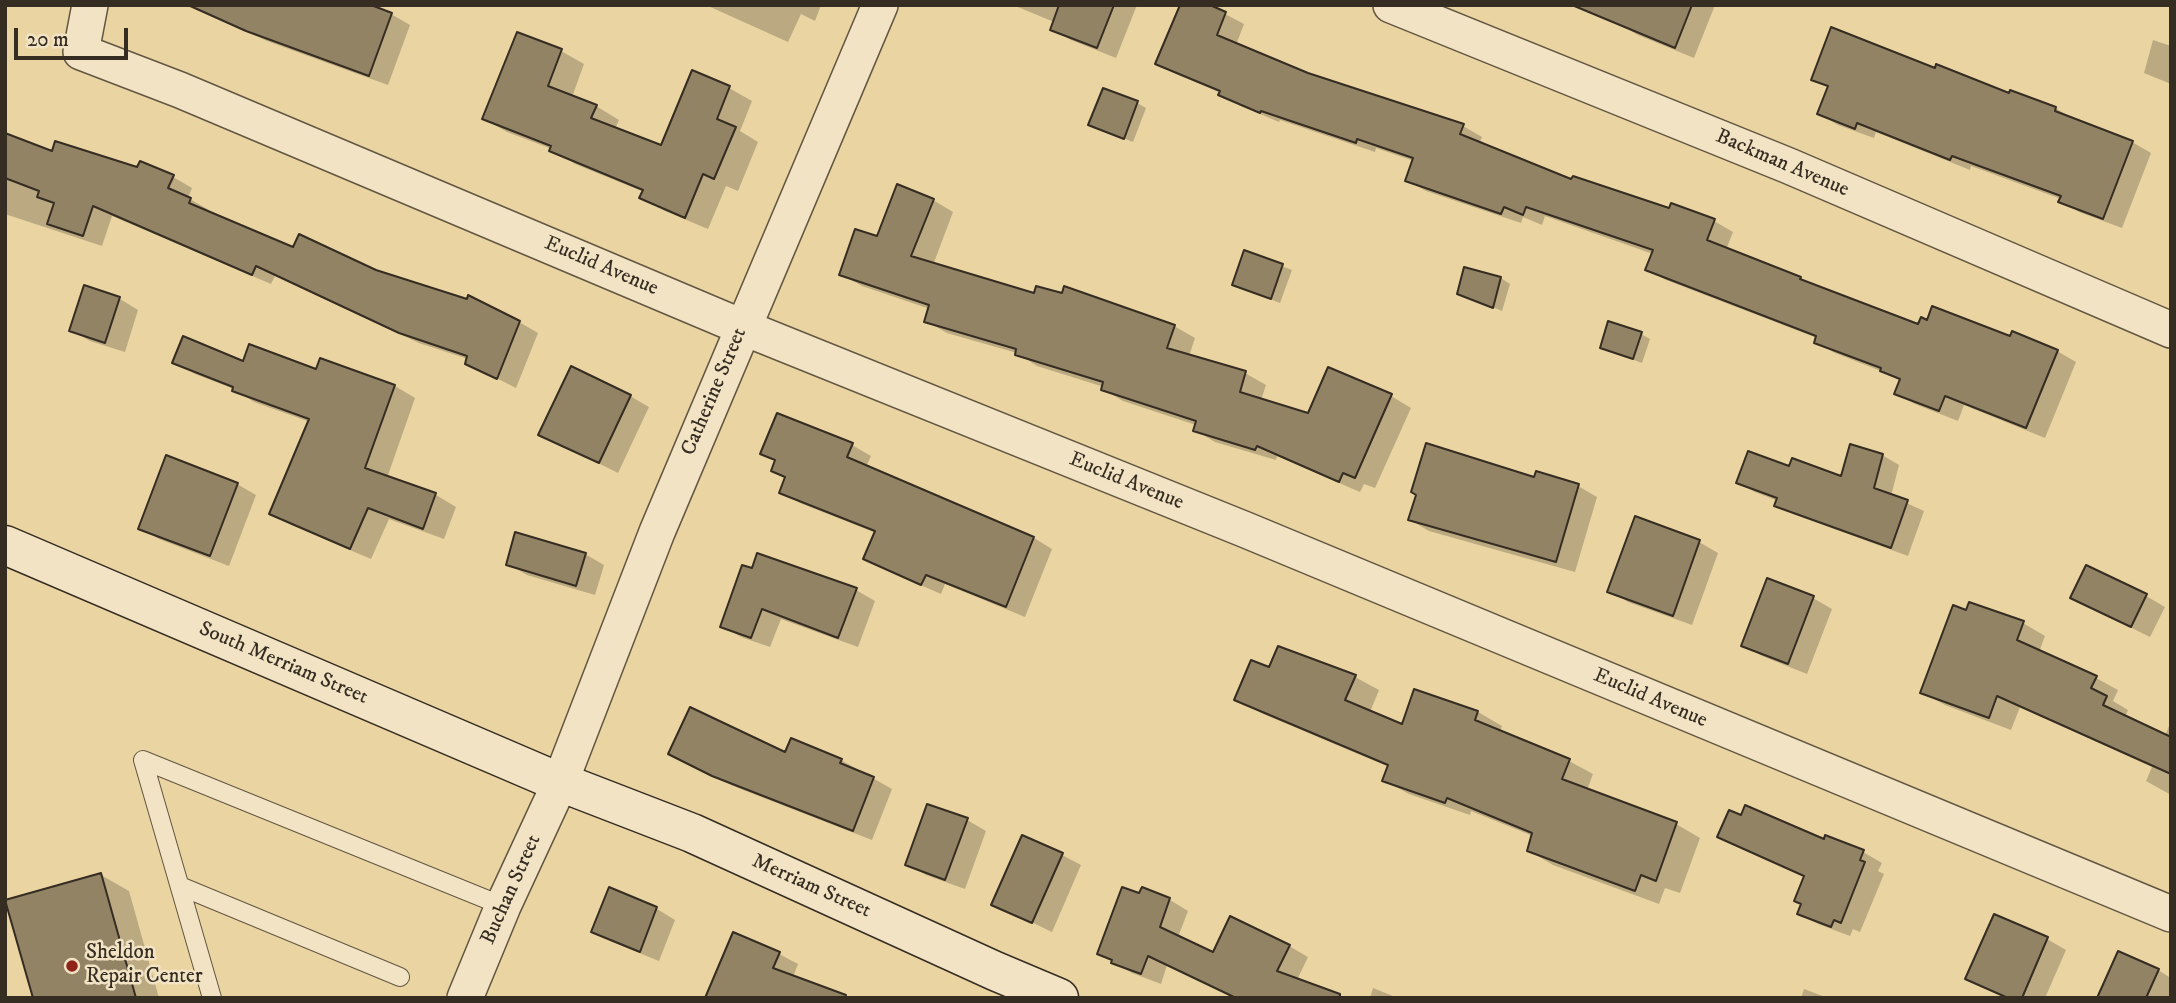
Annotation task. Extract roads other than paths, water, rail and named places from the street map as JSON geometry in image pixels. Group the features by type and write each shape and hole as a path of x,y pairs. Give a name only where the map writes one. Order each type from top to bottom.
{"street":[{"name":"Euclid Avenue","path":"90,5 81,52 180,90 742,327 1246,530 2171,914"},
{"name":"Catherine Street","path":"560,783 657,532 880,5"},
{"name":"Backman Avenue","path":"1391,5 1789,166 2171,330"},
{"name":"South Merriam Street","path":"5,545 560,783"},
{"name":"Buchan Street","path":"465,998 503,906 560,783"},
{"name":"Merriam Street","path":"560,783 692,833 1059,998"}],"lane":[{"path":"212,998 143,760 503,906"},
{"path":"180,886 400,977"}],"place":[{"name":"Sheldon Repair Center","path":"72,966"}]}
